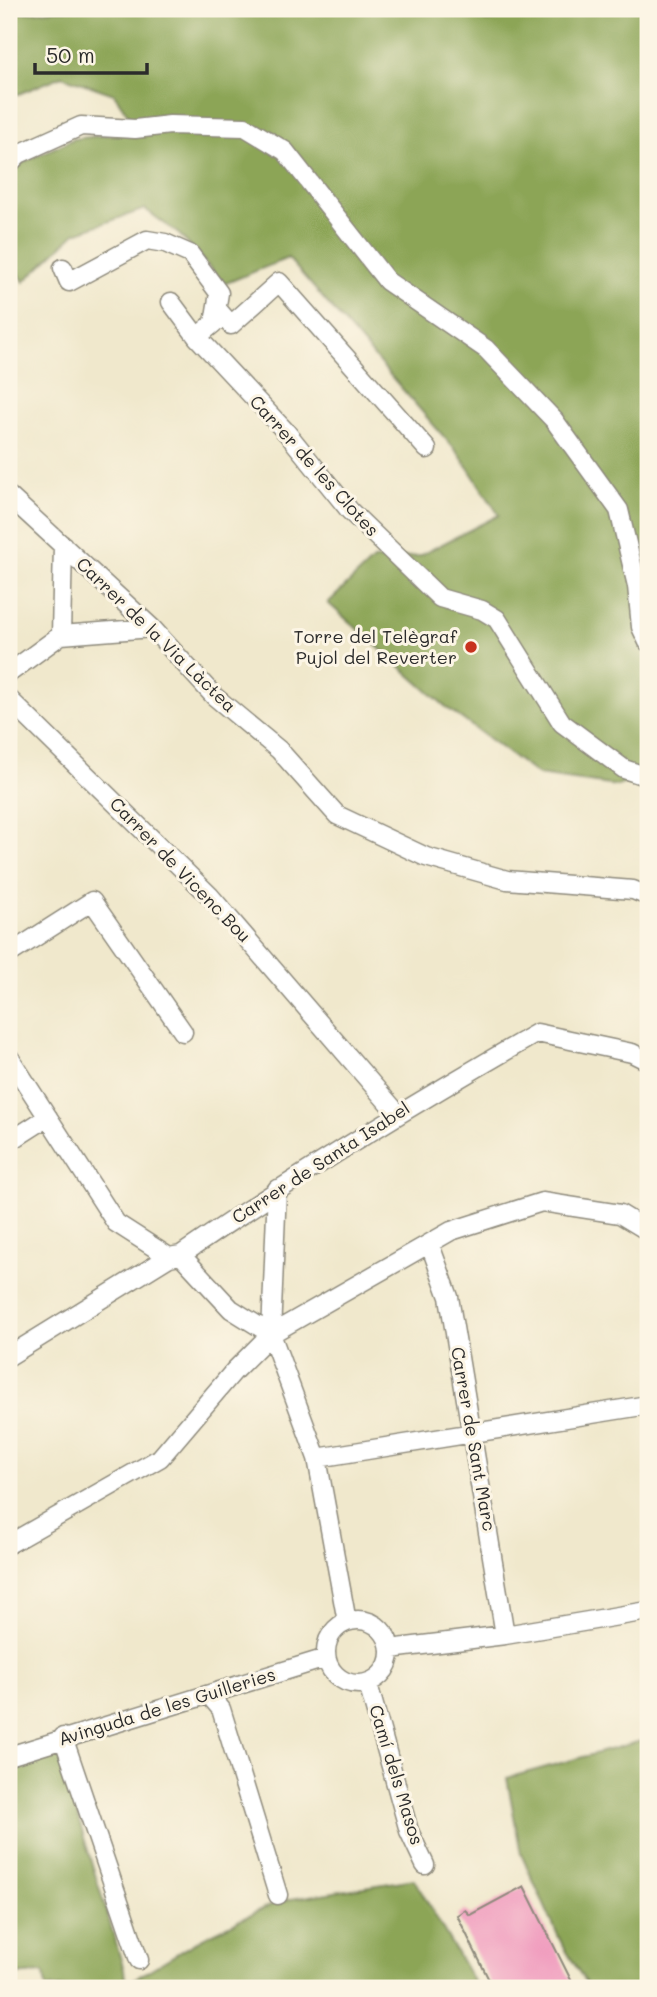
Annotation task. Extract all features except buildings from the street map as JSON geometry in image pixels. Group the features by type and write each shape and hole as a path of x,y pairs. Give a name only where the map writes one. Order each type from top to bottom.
{"street":[{"path":"9,163 19,154 81,125 135,129 170,125 245,127 285,151 387,281 486,349 554,420 619,510 637,586 641,627 648,642"},
{"path":"63,268 69,282 147,240 165,243 190,254 219,293 214,323 197,337"},
{"path":"216,309 231,325 279,282 427,449"},
{"name":"Carrer de les Clotes","path":"171,302 197,337 287,433 349,512 440,598 482,610 497,619 562,723 624,769 648,777"},
{"name":"Carrer de la Via Làctea","path":"9,496 152,628 214,696 279,750 337,815 426,857 507,880 633,890 648,896"},
{"path":"61,635 63,545"},
{"path":"9,673 61,635 152,628"},
{"name":"Carrer de Vicenc Bou","path":"9,699 210,896 397,1113"},
{"path":"9,954 92,901 183,1032"},
{"name":"Carrer de Santa Isabel","path":"9,1356 175,1256 397,1113 537,1033 632,1053 648,1061"},
{"path":"9,1057 116,1223 175,1256 231,1310 271,1334"},
{"path":"9,1142 48,1117"},
{"path":"277,1189 271,1334 317,1458 347,1622"},
{"path":"9,1544 160,1458 234,1371 271,1334 451,1231 542,1202 620,1214 648,1231"},
{"name":"Carrer de Sant Marc","path":"430,1245 449,1297 505,1636"},
{"path":"317,1458 648,1405"},
{"path":"390,1649 505,1636 648,1611"},
{"path":"365,1620 377,1625 387,1637 390,1649 385,1671 368,1684 347,1684 338,1679 326,1658 328,1640 337,1627 347,1622 365,1620"},
{"name":"Avinguda de les Guilleries","path":"9,1756 63,1737 211,1696 326,1658"},
{"name":"Camí dels Masos","path":"368,1684 409,1831 425,1866"},
{"path":"211,1696 221,1709 278,1895"},
{"path":"63,1737 139,1960"}],"green space":[{"path":"68,9 472,9 486,21 555,9 648,9 648,775 617,786 538,775 446,707 328,603 373,560 419,556 499,515 459,454 288,258 224,284 180,235 145,209 75,233 24,282 9,257 9,169 73,139 139,131 114,94 62,76 9,98 9,14"},
{"path":"648,1739 648,1988 589,1988 561,1942 521,1854 507,1778"},
{"path":"59,1755 128,1983 203,1938 279,1901 414,1879 477,1988 46,1988 44,1973 9,1975 9,1770"}],"place":[{"name":"Torre del Telègraf Pujol del Reverter","path":"471,647"}]}
